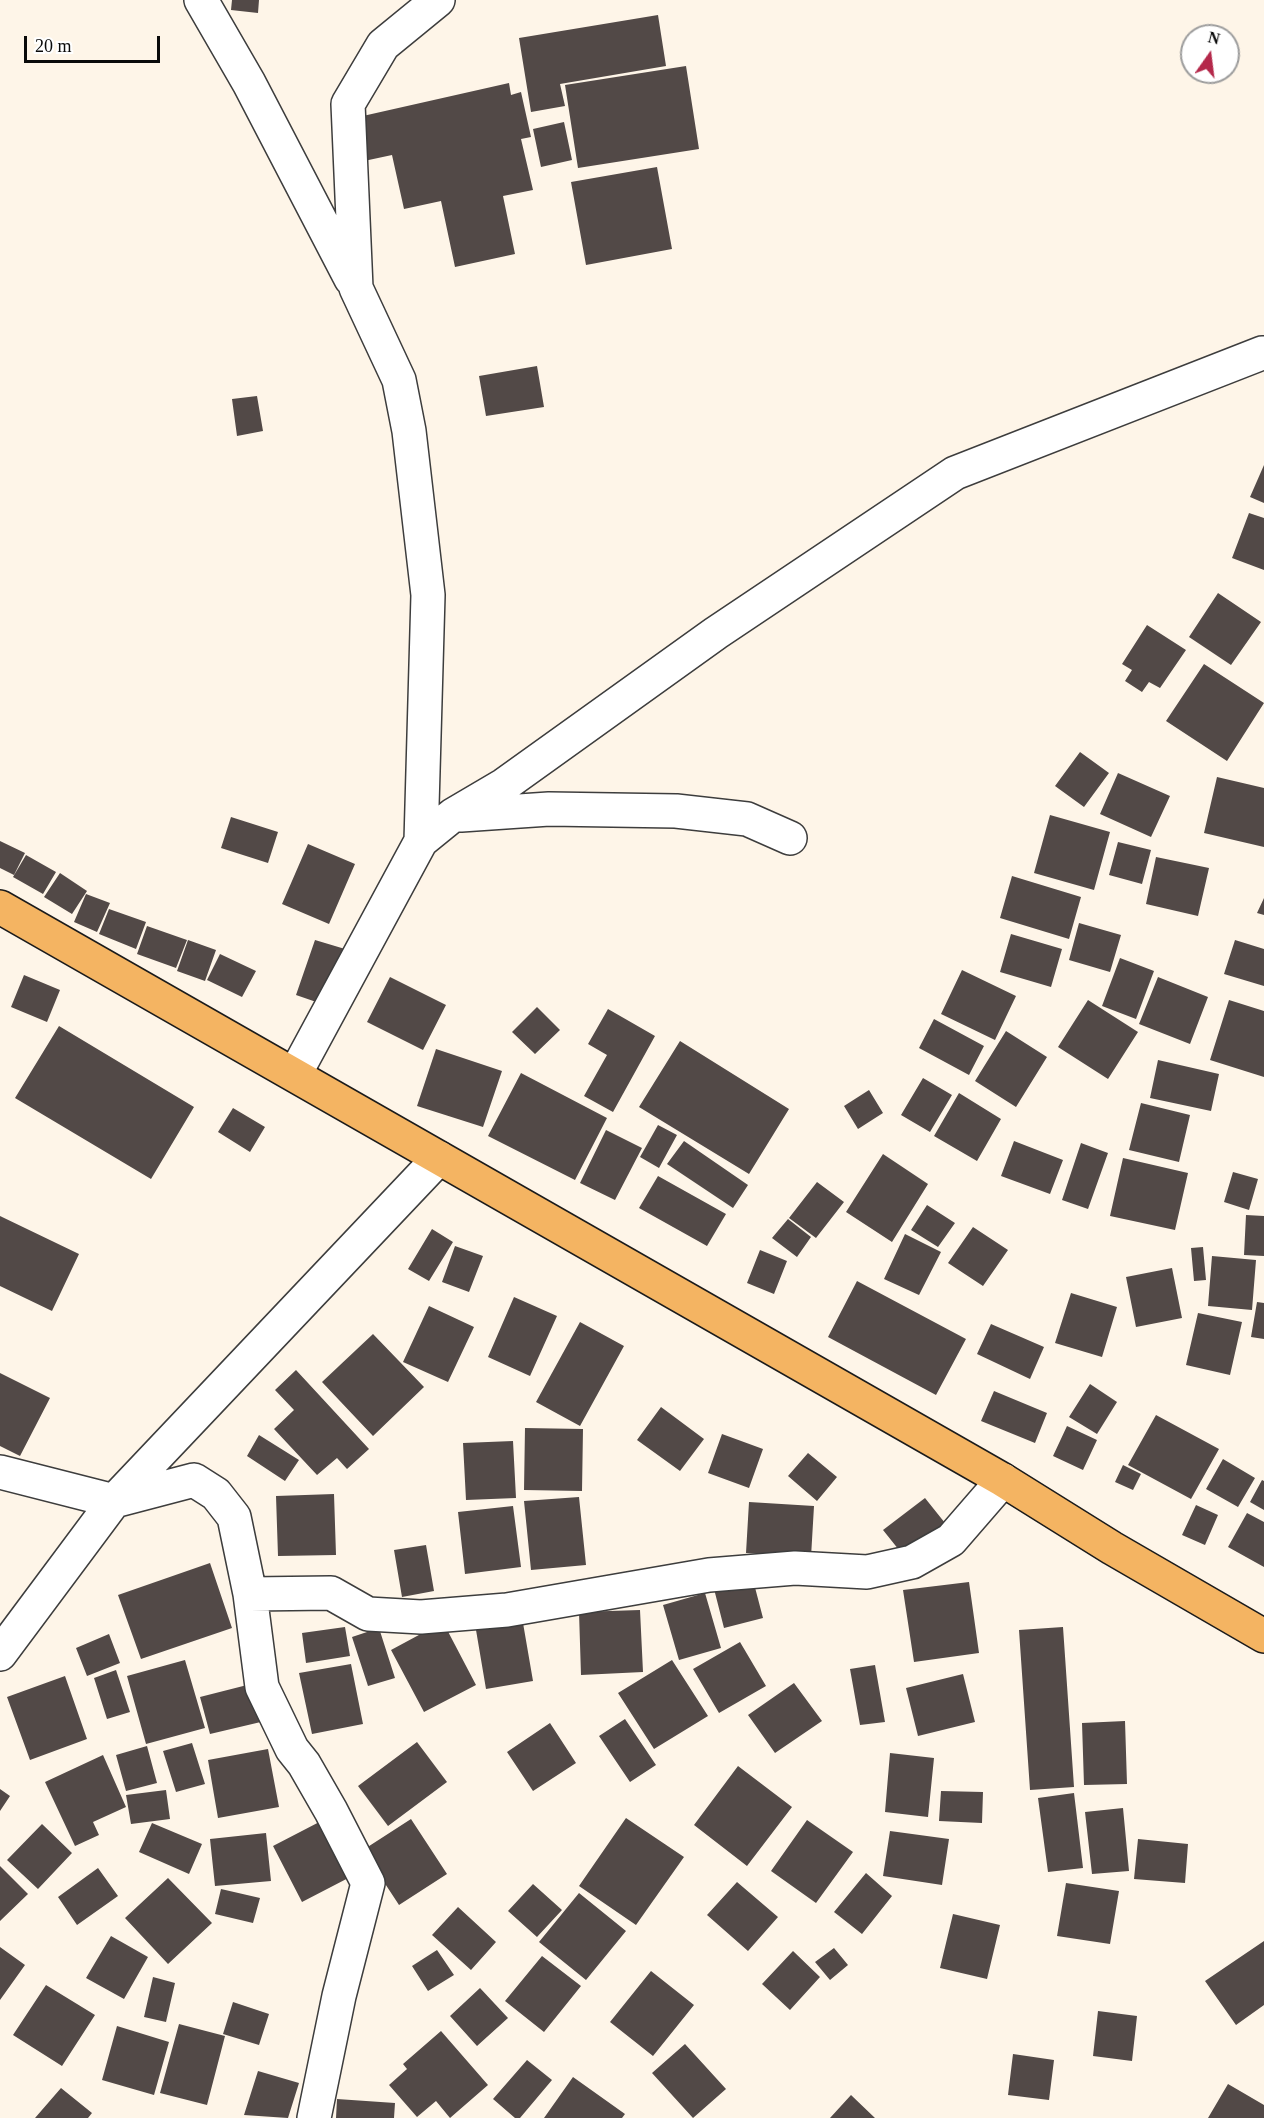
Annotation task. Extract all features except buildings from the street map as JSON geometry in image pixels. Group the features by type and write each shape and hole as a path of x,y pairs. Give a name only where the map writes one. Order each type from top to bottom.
{"main road":[{"path":"0,907 1003,1480 1112,1548 1264,1636"}],"street":[{"path":"201,0 249,83 356,288 399,380 409,431 429,595 421,841"},
{"path":"356,288 348,104 383,45 438,0"},
{"path":"295,1074 421,841 453,815 504,785 716,633 955,473 1262,353"},
{"path":"453,815 549,809 676,811 747,819 790,838"},
{"path":"0,1654 114,1501 439,1158"},
{"path":"0,1472 114,1501 194,1480 216,1494 234,1517 250,1594 262,1687 292,1749 304,1764 368,1883 339,1996 315,2118"},
{"path":"250,1594 331,1593 368,1614 421,1617 507,1610 709,1575 795,1568 867,1572 912,1563 951,1540 1003,1480"}]}
